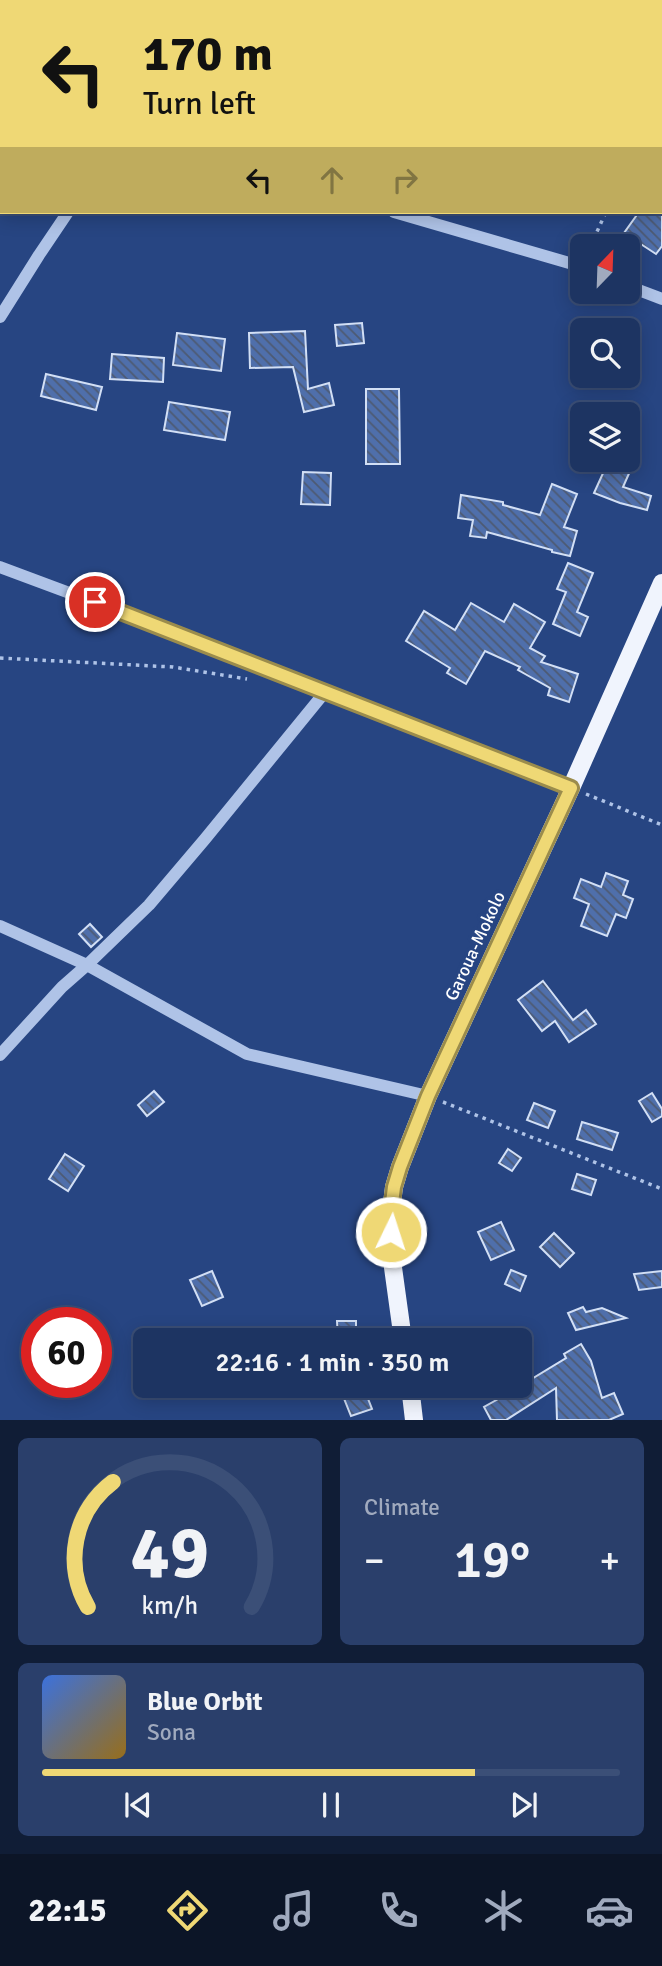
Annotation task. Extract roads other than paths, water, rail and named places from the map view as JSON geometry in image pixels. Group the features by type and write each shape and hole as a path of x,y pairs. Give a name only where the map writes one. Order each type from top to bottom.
{"main road":[{"name":"Garoua-Mokolo","path":"401,1328 391,1253 391,1211 400,1167 428,1096 571,788 662,583"},
{"path":"411,1398 414,1420"}],"street":[{"path":"0,317 67,214"},
{"path":"401,214 570,263"},
{"path":"640,291 662,299"},
{"path":"0,567 571,788"},
{"path":"0,1055 62,988 149,905 325,692"},
{"path":"0,926 87,965 247,1054 428,1096"}]}
